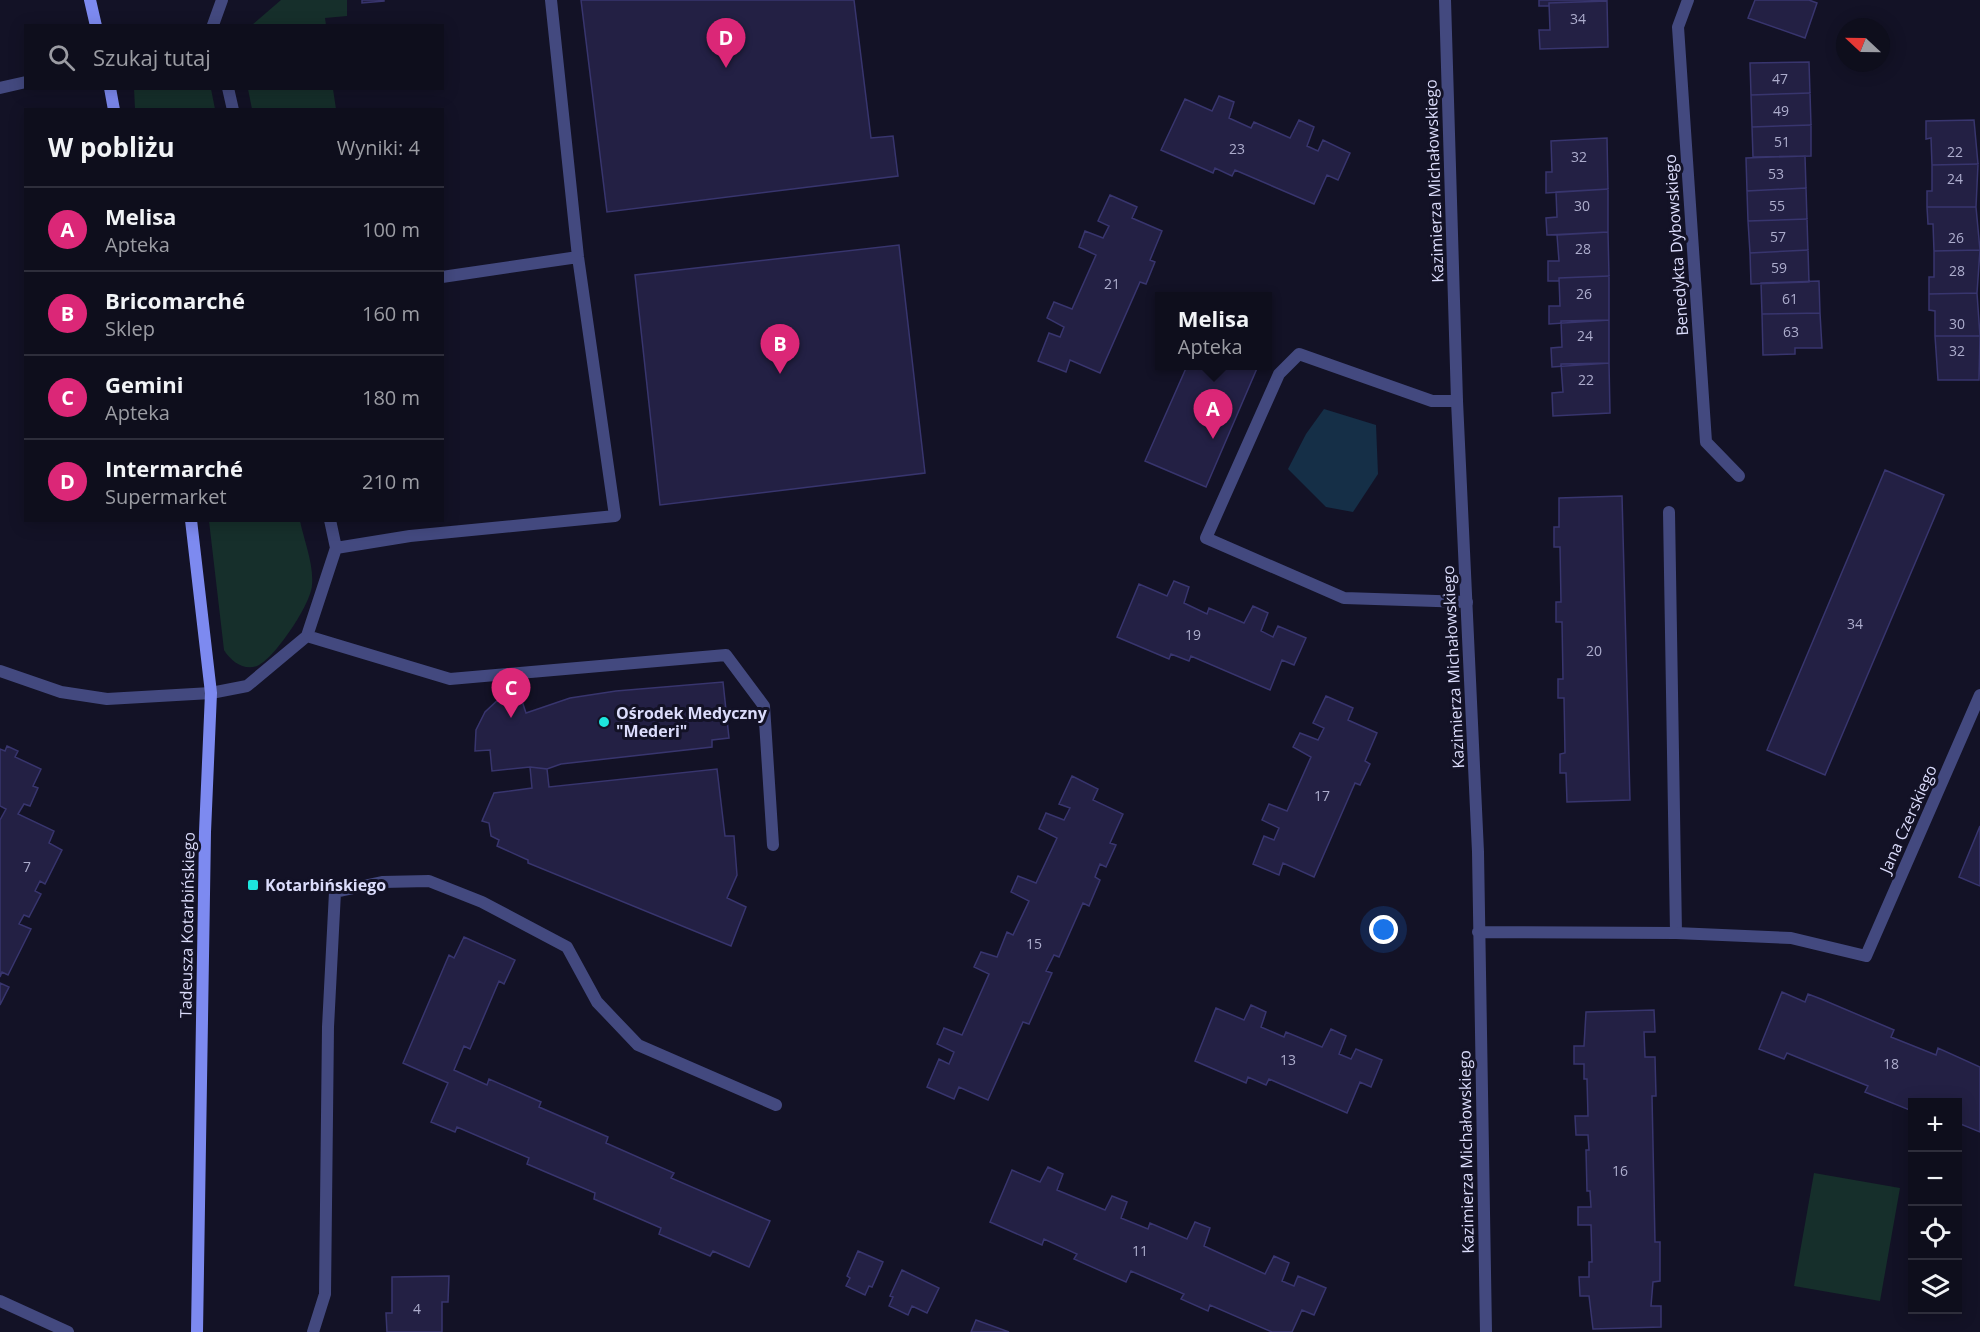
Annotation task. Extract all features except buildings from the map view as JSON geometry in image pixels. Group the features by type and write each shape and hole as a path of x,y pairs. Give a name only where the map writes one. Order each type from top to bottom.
{"street":[{"path":"90,0 96,24"},
{"path":"213,24 222,0"},
{"path":"336,548 411,536 615,516 578,257 551,0"},
{"name":"Kazimierza Michałowskiego","path":"1444,0 1457,401 1478,852 1486,1332"},
{"name":"Benedykta Dybowskiego","path":"1688,0 1678,27 1706,442 1739,476"},
{"path":"0,88 24,82"},
{"path":"110,90 114,108"},
{"path":"228,90 233,108"},
{"path":"444,277 578,257"},
{"path":"1457,401 1432,401 1299,354 1279,374 1206,538 1344,598 1467,602"},
{"path":"1478,932 1676,933 1669,512"},
{"name":"Tadeusza Kotarbińskiego","path":"191,522 211,693 205,844 197,1332"},
{"path":"0,671 61,692 107,699 211,693 247,686 307,636 336,548 330,522"},
{"path":"307,636 450,679 726,655 764,706 773,845"},
{"name":"Jana Czerskiego","path":"1676,933 1791,938 1866,956 1980,695"},
{"path":"313,1332 325,1294 328,1027 335,892 382,882 429,881 482,902 567,947 597,1002 638,1045 776,1105"},
{"path":"0,1301 68,1332"}],"green space":[{"path":"281,0 347,0 347,16 325,18 326,24 253,24"},
{"path":"134,90 211,90 215,108 135,108"},
{"path":"248,90 333,90 336,108 252,108"},
{"path":"209,522 300,522 312,569 312,585 306,604 299,616 283,641 259,665 249,667 239,665 224,650"},
{"path":"1814,1173 1900,1188 1880,1301 1794,1286"}],"water":[{"path":"1324,409 1376,425 1378,474 1353,512 1326,507 1288,469 1306,434"}],"place":[{"name":"Intermarché","path":"726,68"},
{"name":"Bricomarché","path":"780,374"},
{"name":"Melisa","path":"1213,439"},
{"name":"Gemini","path":"511,718"},
{"name":"Ośrodek Medyczny \"Mederi\"","path":"604,722"},
{"name":"Kotarbińskiego","path":"253,885"}]}
